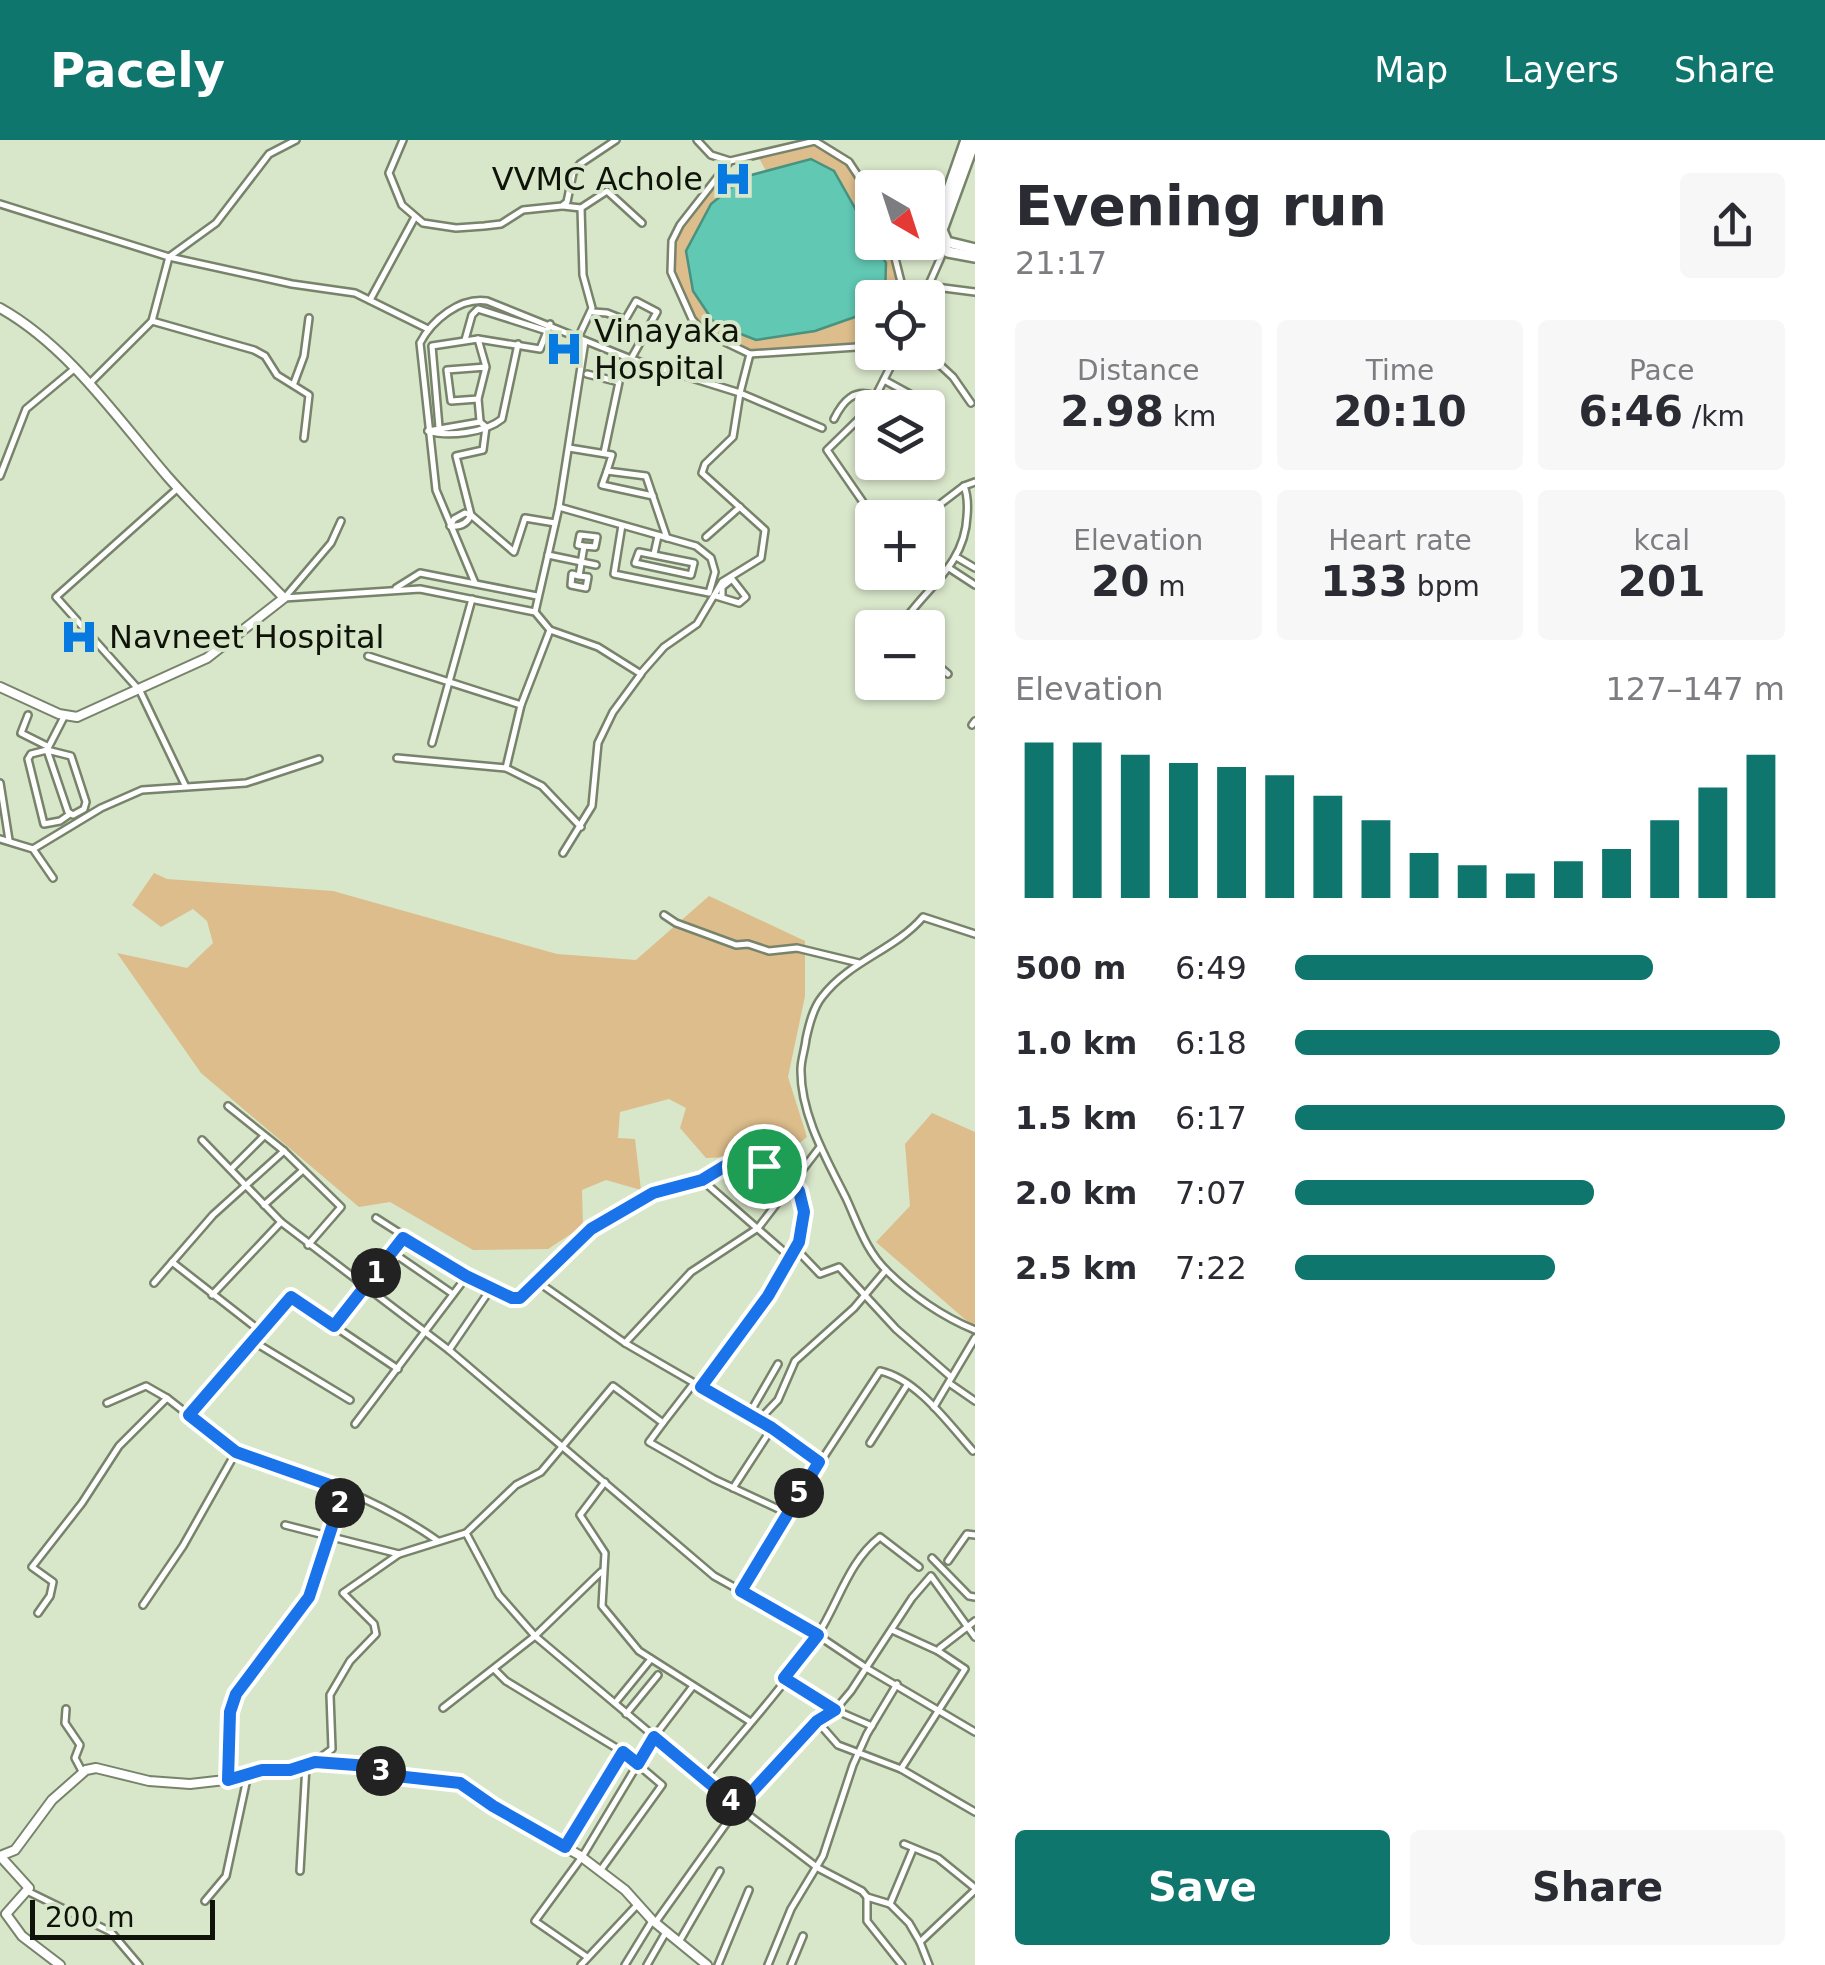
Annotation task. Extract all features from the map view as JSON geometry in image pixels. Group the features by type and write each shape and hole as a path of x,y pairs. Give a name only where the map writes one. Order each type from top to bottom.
{"main road":[{"path":"945,203 966,140"},
{"path":"975,140 942,233 946,245 975,253"}],"street":[{"path":"88,385 152,321 169,256 216,222 269,154 296,140"},
{"path":"392,140 401,143 390,173 402,205 423,223 462,229 501,224 523,210 582,208 606,191 642,223"},
{"path":"562,206 567,202 572,173 616,140"},
{"path":"698,140 710,154 730,162 814,141 849,162 855,171"},
{"path":"730,162 680,225 672,241 671,272 692,319 702,331 750,354 855,347"},
{"path":"0,204 169,256 355,294 428,328"},
{"path":"534,612 559,508 582,340 592,312 584,275 582,208"},
{"path":"370,300 415,217"},
{"path":"931,280 946,245"},
{"path":"945,288 975,292"},
{"path":"475,583 436,490 420,343 428,328 465,302 476,299 631,358 740,393 822,428"},
{"path":"592,312 607,312 625,320 636,301 657,312 631,358"},
{"path":"0,308 26,323 74,369 178,488 284,598"},
{"path":"465,340 472,315 478,309 548,328"},
{"path":"294,384 304,356 310,318"},
{"path":"152,321 265,356 277,375 304,390 311,400 304,438"},
{"path":"439,426 432,346 478,339 540,349 548,328"},
{"path":"478,339 486,367 478,399 483,450 456,456 471,515 514,552 525,518 556,523"},
{"path":"428,430 439,426 493,427 502,420 518,344"},
{"path":"719,597 722,582 762,558 766,530 702,474 705,464 733,436 750,354"},
{"path":"478,399 452,401 447,370 486,367"},
{"path":"0,476 26,409 74,369"},
{"path":"879,390 889,370"},
{"path":"945,370 971,403"},
{"path":"587,374 619,382 604,453"},
{"path":"884,380 902,390"},
{"path":"834,419 842,402 855,394"},
{"path":"855,424 827,450 862,500"},
{"path":"428,430 437,434 483,425"},
{"path":"568,448 612,454 602,485 653,496"},
{"path":"607,471 646,476 667,538"},
{"path":"945,500 975,482"},
{"path":"914,610 958,558 966,534 968,496 964,486"},
{"path":"178,488 56,597 140,690 184,785"},
{"path":"706,537 740,507"},
{"path":"559,508 622,525 658,536 696,546 711,558 716,572 708,593 614,574 622,525"},
{"path":"450,526 458,526 471,515"},
{"path":"3,685 76,717 207,658 284,598 331,543 342,521"},
{"path":"654,554 658,536"},
{"path":"580,576 584,546"},
{"path":"639,552 654,554 694,563 691,575 636,563 639,552"},
{"path":"548,554 596,565"},
{"path":"958,558 975,568"},
{"path":"959,574 966,563"},
{"path":"949,568 975,584"},
{"path":"394,589 420,573 537,596"},
{"path":"420,573 420,589"},
{"path":"563,853 592,806 598,743 613,712 664,648 697,624 719,597 722,587 732,579 746,597 739,603 719,597"},
{"path":"284,598 420,589 534,612 550,630 598,647 640,674"},
{"path":"432,743 472,600"},
{"path":"506,768 520,705 550,630"},
{"path":"368,656 520,705"},
{"path":"28,715 21,734 47,748 72,758 86,805 60,821 44,824 28,759 47,748 65,715"},
{"path":"47,748 70,814"},
{"path":"396,758 506,768 542,786 582,827"},
{"path":"32,849 100,808 142,790 246,783 319,759"},
{"path":"0,783 9,840"},
{"path":"0,838 32,849 54,878"},
{"path":"664,915 736,945 760,946 769,951 798,948 859,963"},
{"path":"934,1407 975,1334 922,1300 886,1270 868,1247 821,1146 808,1109 801,1070 809,1026 820,998 859,963 913,930 924,917 975,934"},
{"path":"228,1106 284,1152 341,1207 308,1245"},
{"path":"231,1168 264,1136"},
{"path":"202,1140 280,1222 449,1350 714,1576 975,1732"},
{"path":"625,1343 691,1272 758,1228 821,1146"},
{"path":"154,1283 230,1199 284,1152"},
{"path":"376,1218 466,1276 512,1298 520,1298 591,1229 653,1193 702,1180 725,1166 746,1162 764,1166 793,1185 799,1191 804,1212 803,1229 790,1257 768,1296 649,1442 732,1488 788,1511"},
{"path":"264,1206 303,1170"},
{"path":"702,1180 790,1257"},
{"path":"212,1295 280,1222"},
{"path":"334,1326 403,1238"},
{"path":"795,1248 820,1274 840,1267 896,1328 975,1402"},
{"path":"392,1252 453,1294"},
{"path":"172,1262 260,1330"},
{"path":"758,1421 778,1400 796,1362 886,1270"},
{"path":"355,1424 466,1276"},
{"path":"538,1282 625,1343 772,1428 819,1462"},
{"path":"449,1350 492,1287"},
{"path":"189,1415 291,1297 398,1369"},
{"path":"251,1340 350,1400"},
{"path":"748,1416 778,1364"},
{"path":"741,1591 880,1371 907,1385 934,1407 973,1451"},
{"path":"870,1443 907,1385"},
{"path":"107,1403 146,1386 236,1452 372,1502 438,1542"},
{"path":"60,1965 11,1924 6,1914 29,1888 0,1856 15,1850 38,1814 83,1773 96,1768 149,1781 190,1784 228,1780 262,1770 290,1770 310,1763 332,1748 330,1695 350,1661 376,1634 374,1624 343,1593 400,1554 466,1532 516,1485 541,1472 613,1386 664,1422"},
{"path":"38,1613 50,1596 53,1582 32,1567 82,1504 119,1446 167,1398"},
{"path":"732,1488 772,1428"},
{"path":"143,1605 184,1546 236,1452"},
{"path":"605,1482 580,1515 606,1554 602,1606 624,1636 650,1659 750,1721"},
{"path":"228,1780 230,1712 236,1694 309,1597 344,1490"},
{"path":"285,1524 400,1554"},
{"path":"466,1532 499,1595 535,1636 738,1807 818,1868 867,1896 890,1904 909,1923 929,1965"},
{"path":"948,1560 968,1534 975,1536"},
{"path":"704,1778 818,1635 856,1564 880,1537 919,1567"},
{"path":"932,1558 951,1580 975,1597"},
{"path":"443,1708 535,1636 603,1570"},
{"path":"625,1965 738,1807 817,1721 835,1710 931,1576 975,1637"},
{"path":"938,1652 947,1640 975,1621"},
{"path":"892,1630 966,1669 901,1769"},
{"path":"614,1704 650,1659"},
{"path":"494,1670 506,1682 623,1752 662,1786 600,1871"},
{"path":"626,1714 658,1675"},
{"path":"784,1678 835,1710 872,1726"},
{"path":"768,1965 790,1909 818,1868 858,1754 897,1684"},
{"path":"587,1958 535,1923 582,1857 654,1737 693,1686"},
{"path":"66,1709 65,1723 80,1745 75,1758 83,1773"},
{"path":"817,1721 838,1744 901,1769 975,1812"},
{"path":"565,1847 623,1752"},
{"path":"310,1763 369,1766 396,1776 460,1783 582,1857 703,1964"},
{"path":"300,1872 310,1763"},
{"path":"205,1901 226,1876 248,1774"},
{"path":"904,1844 938,1858 975,1889 920,1942"},
{"path":"890,1904 913,1848"},
{"path":"678,1942 720,1870"},
{"path":"27,1890 110,1932 139,1965"},
{"path":"718,1965 749,1890"},
{"path":"867,1896 867,1921 902,1965"},
{"path":"581,1965 638,1904"},
{"path":"648,1965 666,1932"},
{"path":"791,1965 802,1936"}],"shaded area":[{"path":"815,141 849,162 855,171 855,209 834,171 811,159 766,171 758,156"},
{"path":"719,178 727,191 711,204 756,340 815,331 855,316 855,347 750,354 714,339 692,319 671,272 672,241 680,225"},
{"path":"884,260 895,260 900,280 886,280"},
{"path":"154,873 167,879 333,891 557,954 636,960 709,896 805,941 805,996 788,1077 807,1137 785,1155 706,1158 680,1128 686,1108 669,1099 620,1112 618,1138 635,1139 641,1190 606,1180 582,1190 583,1226 548,1249 473,1250 390,1202 359,1207 201,1073 117,953 187,968 213,943 207,921 193,909 161,927 132,905"},
{"path":"932,1113 975,1132 975,1328 876,1242 910,1206 905,1144"}],"water":[{"path":"811,159 834,171 855,208 855,260 886,263 886,280 855,280 855,317 815,331 756,340 715,324 693,291 686,251 711,204 744,177"}],"place":[{"name":"VVMC Achole","path":"733,179"},
{"name":"Vinayaka Hospital","path":"564,349"},
{"name":"Navneet Hospital","path":"79,637"}],"route":[{"path":"746,1162 764,1166 799,1191 803,1229 768,1296 701,1387 772,1428 819,1462 741,1591 818,1635 784,1678 835,1710 817,1721 738,1807 654,1737 638,1764 623,1752 565,1847 493,1806 470,1788 447,1780 396,1776 369,1766 315,1762 228,1780 230,1712 236,1694 309,1597 344,1490 236,1452 189,1415 251,1340 291,1297 334,1326 403,1238 466,1276 512,1298 520,1298 582,1235 653,1193 702,1180 725,1166 746,1162"}]}
